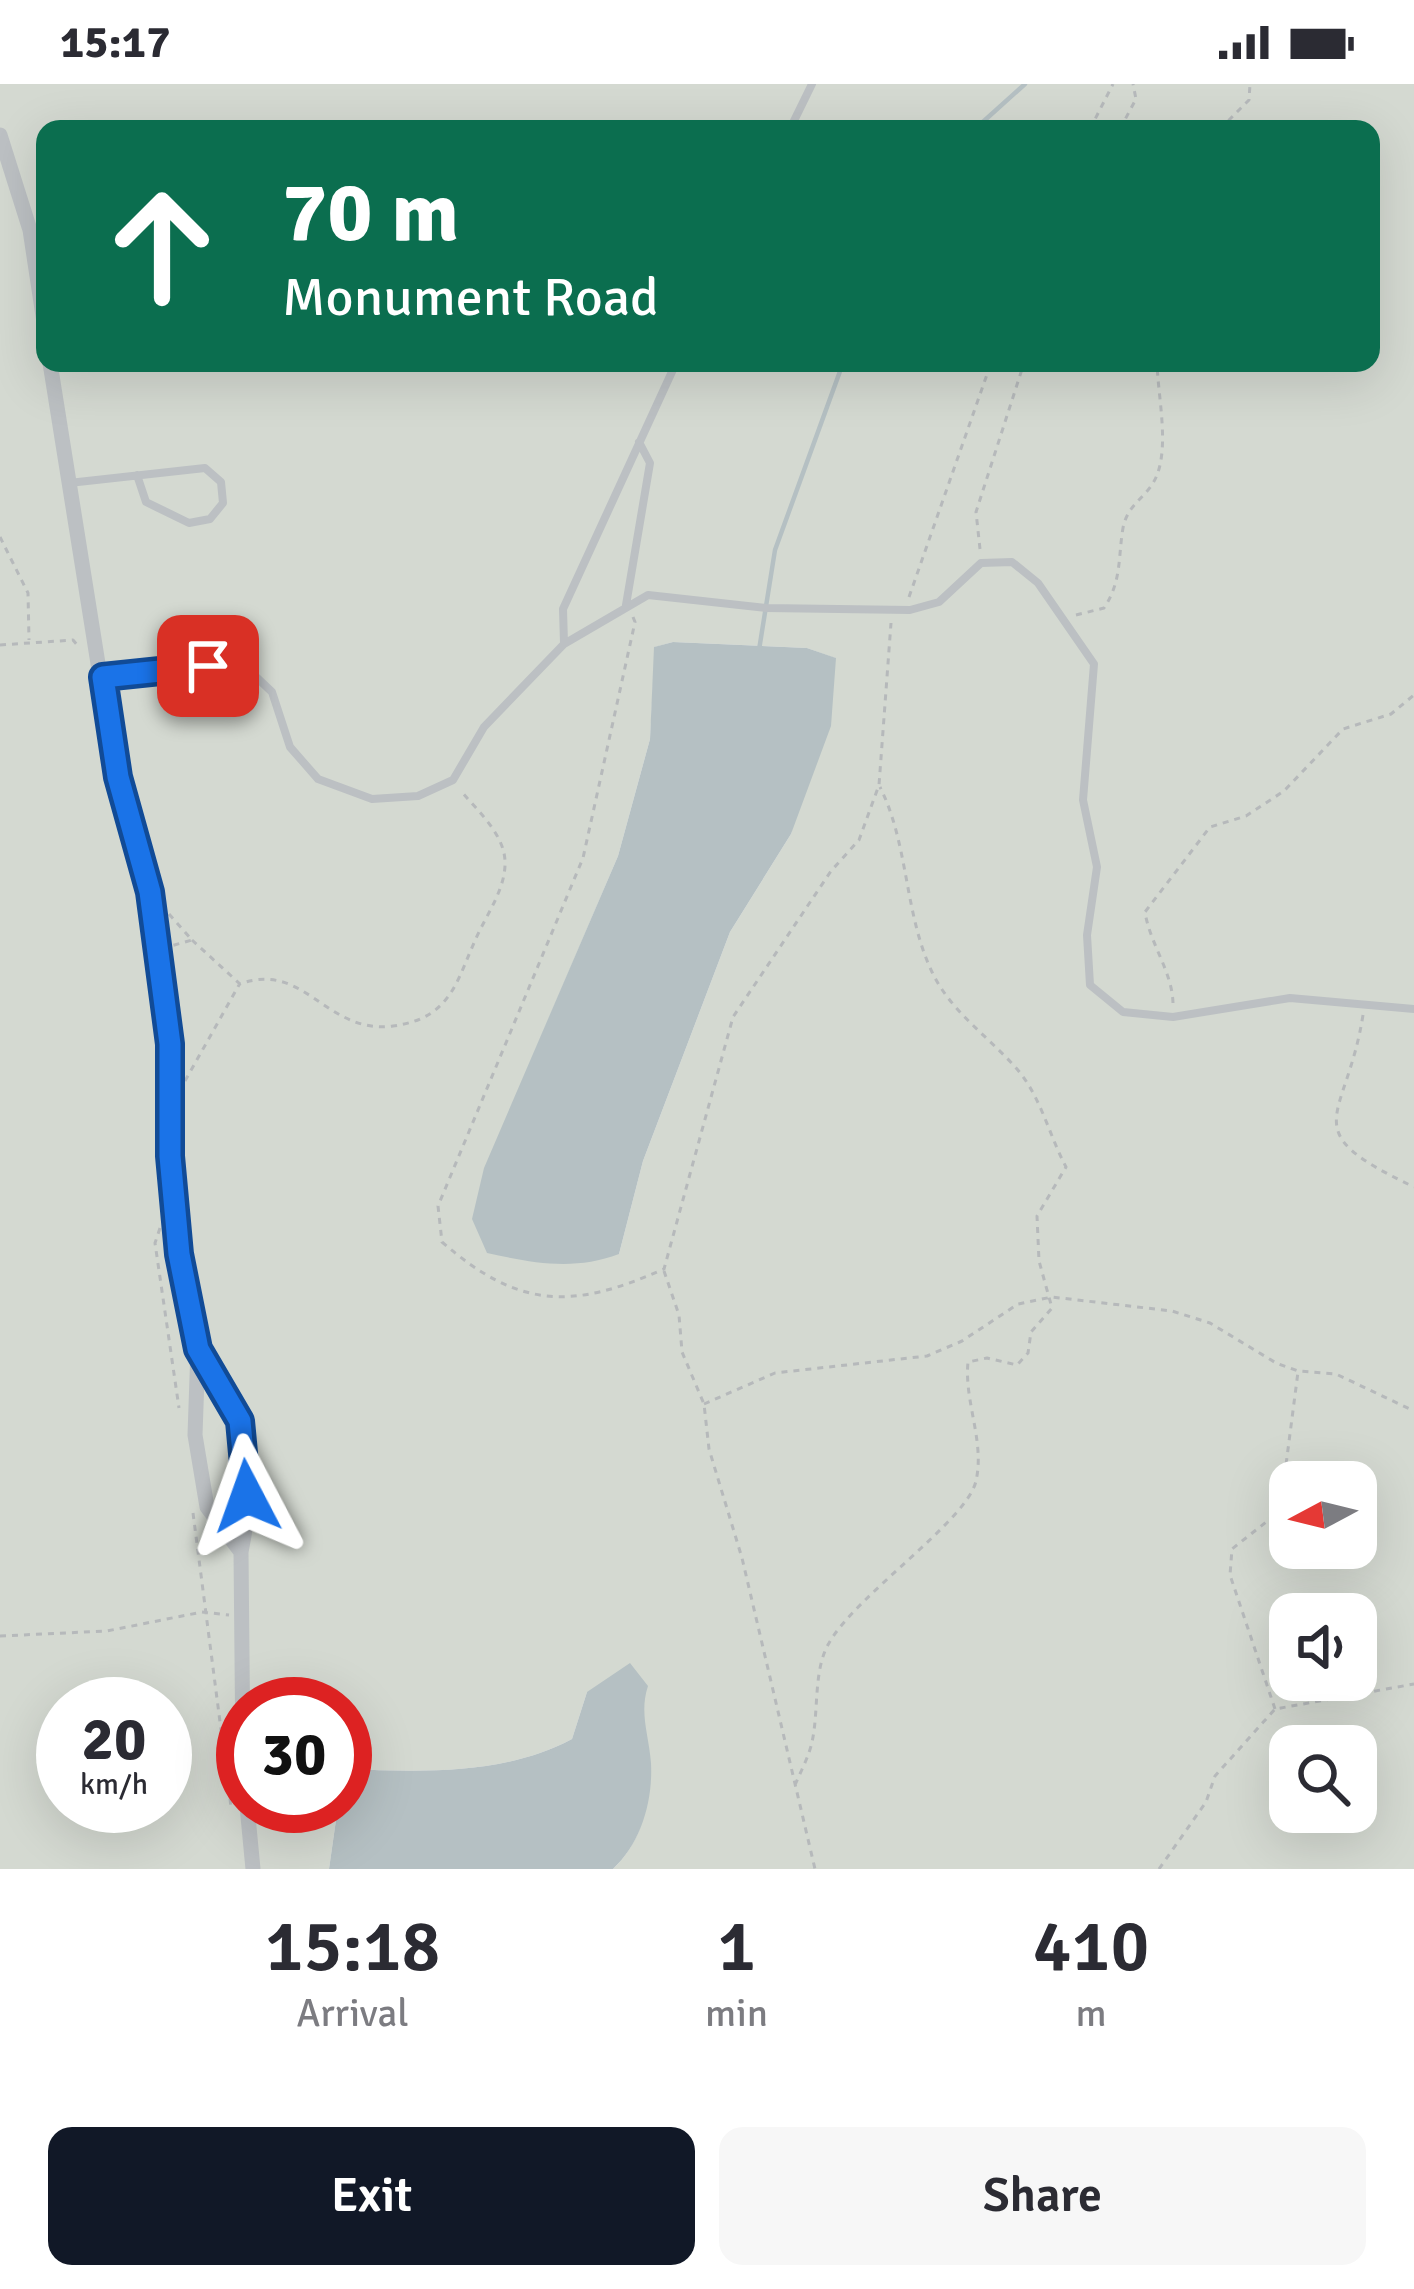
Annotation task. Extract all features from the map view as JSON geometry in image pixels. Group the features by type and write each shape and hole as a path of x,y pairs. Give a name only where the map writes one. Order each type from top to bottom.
{"street":[{"path":"0,135 30,230 36,270"},
{"path":"51,372 116,767 150,892 170,1044 170,1156 179,1254 198,1349 195,1436 207,1507 241,1552"},
{"path":"198,1349 240,1421 248,1522 241,1552 242,1677"},
{"path":"245,1833 253,1869"}],"lane":[{"path":"794,120 812,84"},
{"path":"564,644 563,609 672,372"},
{"path":"626,605 650,463 638,440"},
{"path":"68,483 205,468 221,482 223,503 210,519 189,523 146,502 137,476"},
{"path":"103,677 208,666 254,674 272,692 290,747 318,779 372,799 418,796 453,780 484,727 564,644 648,595 766,608 904,610 940,602 981,563 1012,562 1038,583 1094,664 1083,800 1097,867 1087,935 1090,985 1123,1012 1173,1017 1290,998 1414,1009"}],"path":[{"path":"1095,120 1113,84"},
{"path":"1125,120 1136,99 1133,84"},
{"path":"1229,120 1249,100 1250,84"},
{"path":"904,610 988,372"},
{"path":"981,563 976,512 1021,372"},
{"path":"1064,620 1104,608 1123,562 1122,531 1130,504 1149,490 1159,470 1156,372"},
{"path":"0,537 28,593 29,641"},
{"path":"626,605 635,622 583,858 438,1206 442,1242 482,1277 543,1300 624,1287 664,1269"},
{"path":"815,1869 742,1558 709,1449 704,1404 682,1352 679,1315 664,1269 733,1017 831,871 859,840 879,785 892,609"},
{"path":"0,645 73,640 103,677"},
{"path":"1173,1017 1173,987 1149,938 1144,912 1210,827 1246,816 1284,790 1343,729 1391,714 1414,695"},
{"path":"171,1106 240,983 279,977 346,1022 371,1027 411,1023 435,1011 460,984 502,885 506,858 498,837 453,780"},
{"path":"795,1785 812,1744 827,1645 869,1594 939,1530 976,1486 978,1450 966,1384 968,1362 987,1358 1016,1365 1028,1353 1031,1332 1052,1308 1039,1261 1036,1216 1066,1167 1046,1129 1036,1096 1018,1070 947,1000 930,968 906,889 898,824 879,785"},
{"path":"150,892 192,940 240,983"},
{"path":"157,950 192,940"},
{"path":"1365,1002 1358,1049 1335,1117 1337,1135 1361,1162 1414,1187"},
{"path":"161,1213 155,1243 180,1414"},
{"path":"704,1404 775,1372 927,1356 962,1341 1018,1304 1052,1297 1172,1311 1210,1323 1276,1363 1298,1371 1336,1374 1414,1411"},
{"path":"1275,1709 1230,1574 1232,1549 1280,1511 1298,1371"},
{"path":"193,1514 219,1677"},
{"path":"0,1636 107,1631 242,1611"},
{"path":"1159,1869 1206,1802 1215,1776 1275,1709 1414,1684"}],"shaded area":[{"path":"0,84 1414,84 1414,1869 613,1869 638,1833 648,1792 642,1704 587,1692 572,1739 546,1751 463,1769 372,1770 372,1677 216,1677 216,1833 334,1833 329,1869 0,1869","holes":["673,642 807,648 835,658 791,834 730,932 643,1161 619,1254 523,1079 618,856 650,739 655,647"]},
{"path":"673,642 807,648 836,658 831,726 791,834 730,932 643,1161 619,1254 570,1264 487,1253 472,1219 484,1168 618,856 650,739 654,647"},
{"path":"630,1663 648,1686 644,1715 651,1777 647,1806 638,1834 613,1869 329,1869 334,1833 372,1833 372,1770 463,1769 546,1751 572,1739 587,1692"}],"waterway":[{"path":"985,120 1025,84"},
{"path":"759,650 775,550 840,372"}],"route":[{"path":"208,666 103,677 111,746 150,892 170,1044 170,1156 179,1254 198,1349 240,1421 247,1496"}]}
